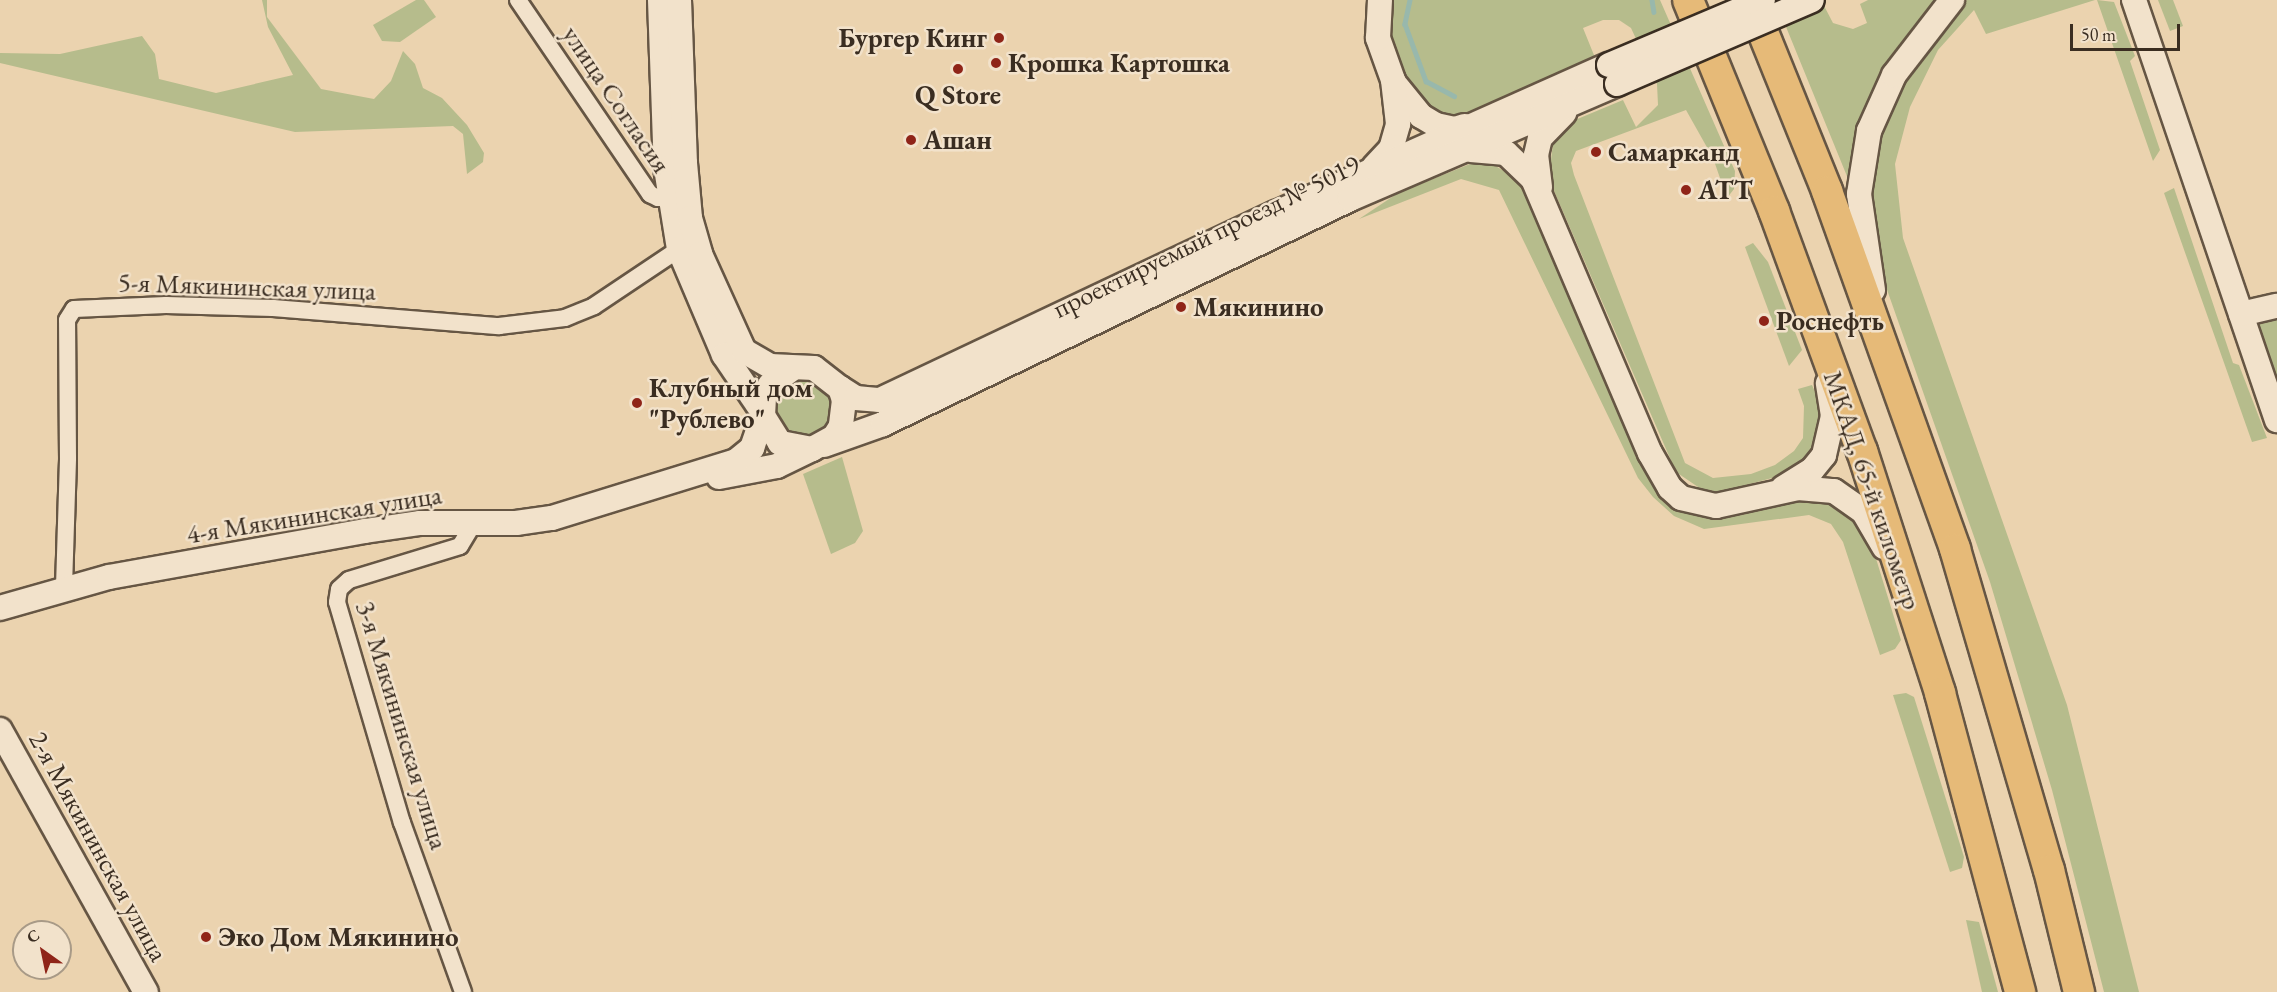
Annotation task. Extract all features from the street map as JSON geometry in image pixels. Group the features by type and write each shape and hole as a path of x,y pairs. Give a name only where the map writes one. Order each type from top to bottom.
{"highway":[{"path":"1750,0 1881,337 1985,644 2079,992"},
{"name":"МКАД, 65-й километр","path":"1689,5 1818,332 1908,590 1994,884 2020,992"}],"street":[{"name":"улица Согласия","path":"518,0 650,194 679,198"},
{"path":"660,0 679,198 734,335 751,357 770,366 792,369 814,368 840,388 844,400 842,426 818,447 780,443 724,355 679,249 679,198 679,0"},
{"path":"1368,172 1391,149 1396,137 1398,105 1393,80 1378,38 1380,0"},
{"path":"1544,204 1536,155 1540,138 1566,111 1613,75 1763,0"},
{"path":"1613,75 1812,0"},
{"path":"1881,337 1862,231 1859,194 1862,160 1879,103 1894,75 1952,0"},
{"path":"2134,0 2277,420"},
{"name":"проектируемый проезд № 5019","path":"840,388 856,398 880,400 1479,122 1613,75"},
{"name":"проектируемый проезд № 5019","path":"818,447 883,424 1350,199 1451,156 1613,75"},
{"path":"1393,80 1421,116 1436,125 1455,129 1479,122"},
{"path":"1451,156 1475,149 1506,153 1533,179 1661,477 1681,498 1716,506 1769,494 1818,488 1848,497 1863,511 1908,590"},
{"name":"5-я Мякининская улица","path":"64,587 68,458 67,320 74,309 166,305 273,308 499,326 565,318 594,306 679,249"},
{"path":"2241,314 2277,306"},
{"path":"1769,494 1812,470 1829,438 1833,416 1818,332"},
{"path":"763,414 770,384 792,369"},
{"name":"4-я Мякининская улица","path":"0,608 64,587 365,531 475,521 516,523 552,518 736,461 752,448 763,414"},
{"name":"4-я Мякининская улица","path":"640,492 777,466 818,447"},
{"name":"3-я Мякининская улица","path":"463,992 402,823 336,602 339,589 349,580 460,546 475,521"},
{"name":"2-я Мякининская улица","path":"0,730 146,992"}],"green space":[{"path":"262,0 267,0 267,17 321,89 374,99 391,81 403,51 415,64 423,88 442,98 467,125 484,153 483,162 467,174 463,134 453,126 295,132 0,63 0,53 60,54 142,36 155,54 159,79 216,93 293,75 268,27"},
{"path":"416,0 424,0 436,17 400,42 382,41 373,25"},
{"path":"1390,0 1660,0 1735,171 1734,189 1727,198 1713,158 1686,110 1576,151 1571,163 1574,175 1685,463 1713,478 1751,474 1775,465 1794,451 1803,438 1804,406 1798,389 1812,385 1822,408 1821,432 1805,459 1772,478 1720,492 1701,489 1676,472 1551,184 1546,170 1550,168 1553,143 1575,120 1623,100 1636,127 1658,105 1657,84 1631,28 1619,20 1603,20 1583,28 1598,65 1477,116 1440,119 1412,93 1399,66 1390,40"},
{"path":"1775,0 1821,0 1833,23 1853,29 1867,23 1860,4 1868,0 1941,0 1851,186"},
{"path":"1967,0 2095,0 1986,34 1974,10 1938,50 1910,107 1895,164 1903,238 2067,705 2139,992 2104,992 2052,790 1990,582 1879,267 1866,184 1872,142 1901,77"},
{"path":"2097,0 2114,2 2135,56 2130,61 2160,150 2153,161"},
{"path":"2158,0 2173,0 2183,26 2170,31"},
{"path":"1470,164 1492,164 1518,179 1543,225 1637,445 1714,517 1743,515 1800,495 1843,502 1870,539 1901,640 1895,649 1880,655 1843,542 1831,524 1809,515 1704,529 1674,516 1653,497 1638,478 1499,190 1461,179 1359,219 1398,193"},
{"path":"2174,188 2233,363 2239,365 2267,438 2252,442 2164,193"},
{"path":"1753,243 1768,262 1802,350 1789,366 1745,247"},
{"path":"2277,318 2277,388 2255,323"},
{"path":"804,381 815,383 824,389 830,398 832,409 830,420 824,429 815,435 804,437 793,435 784,429 778,420 776,409 778,398 784,389 793,383"},
{"path":"842,457 863,531 855,543 831,554 803,474"},
{"path":"1906,693 1914,697 1964,857 1962,868 1950,872 1893,695"},
{"path":"1966,920 1979,922 1998,992 1982,992"}],"waterway":[{"path":"1410,0 1405,24 1426,81 1454,96"},
{"path":"1652,0 1654,12"}],"place":[{"name":"Бургер Кинг","path":"999,38"},
{"name":"Крошка Картошка","path":"996,63"},
{"name":"Q Store","path":"958,69"},
{"name":"Ашан","path":"911,140"},
{"name":"Самарканд","path":"1596,152"},
{"name":"АТТ","path":"1686,190"},
{"name":"Мякинино","path":"1181,307"},
{"name":"Роснефть","path":"1764,321"},
{"name":"Клубный дом \"Рублево\"","path":"637,403"},
{"name":"Эко Дом Мякинино","path":"206,937"}]}
